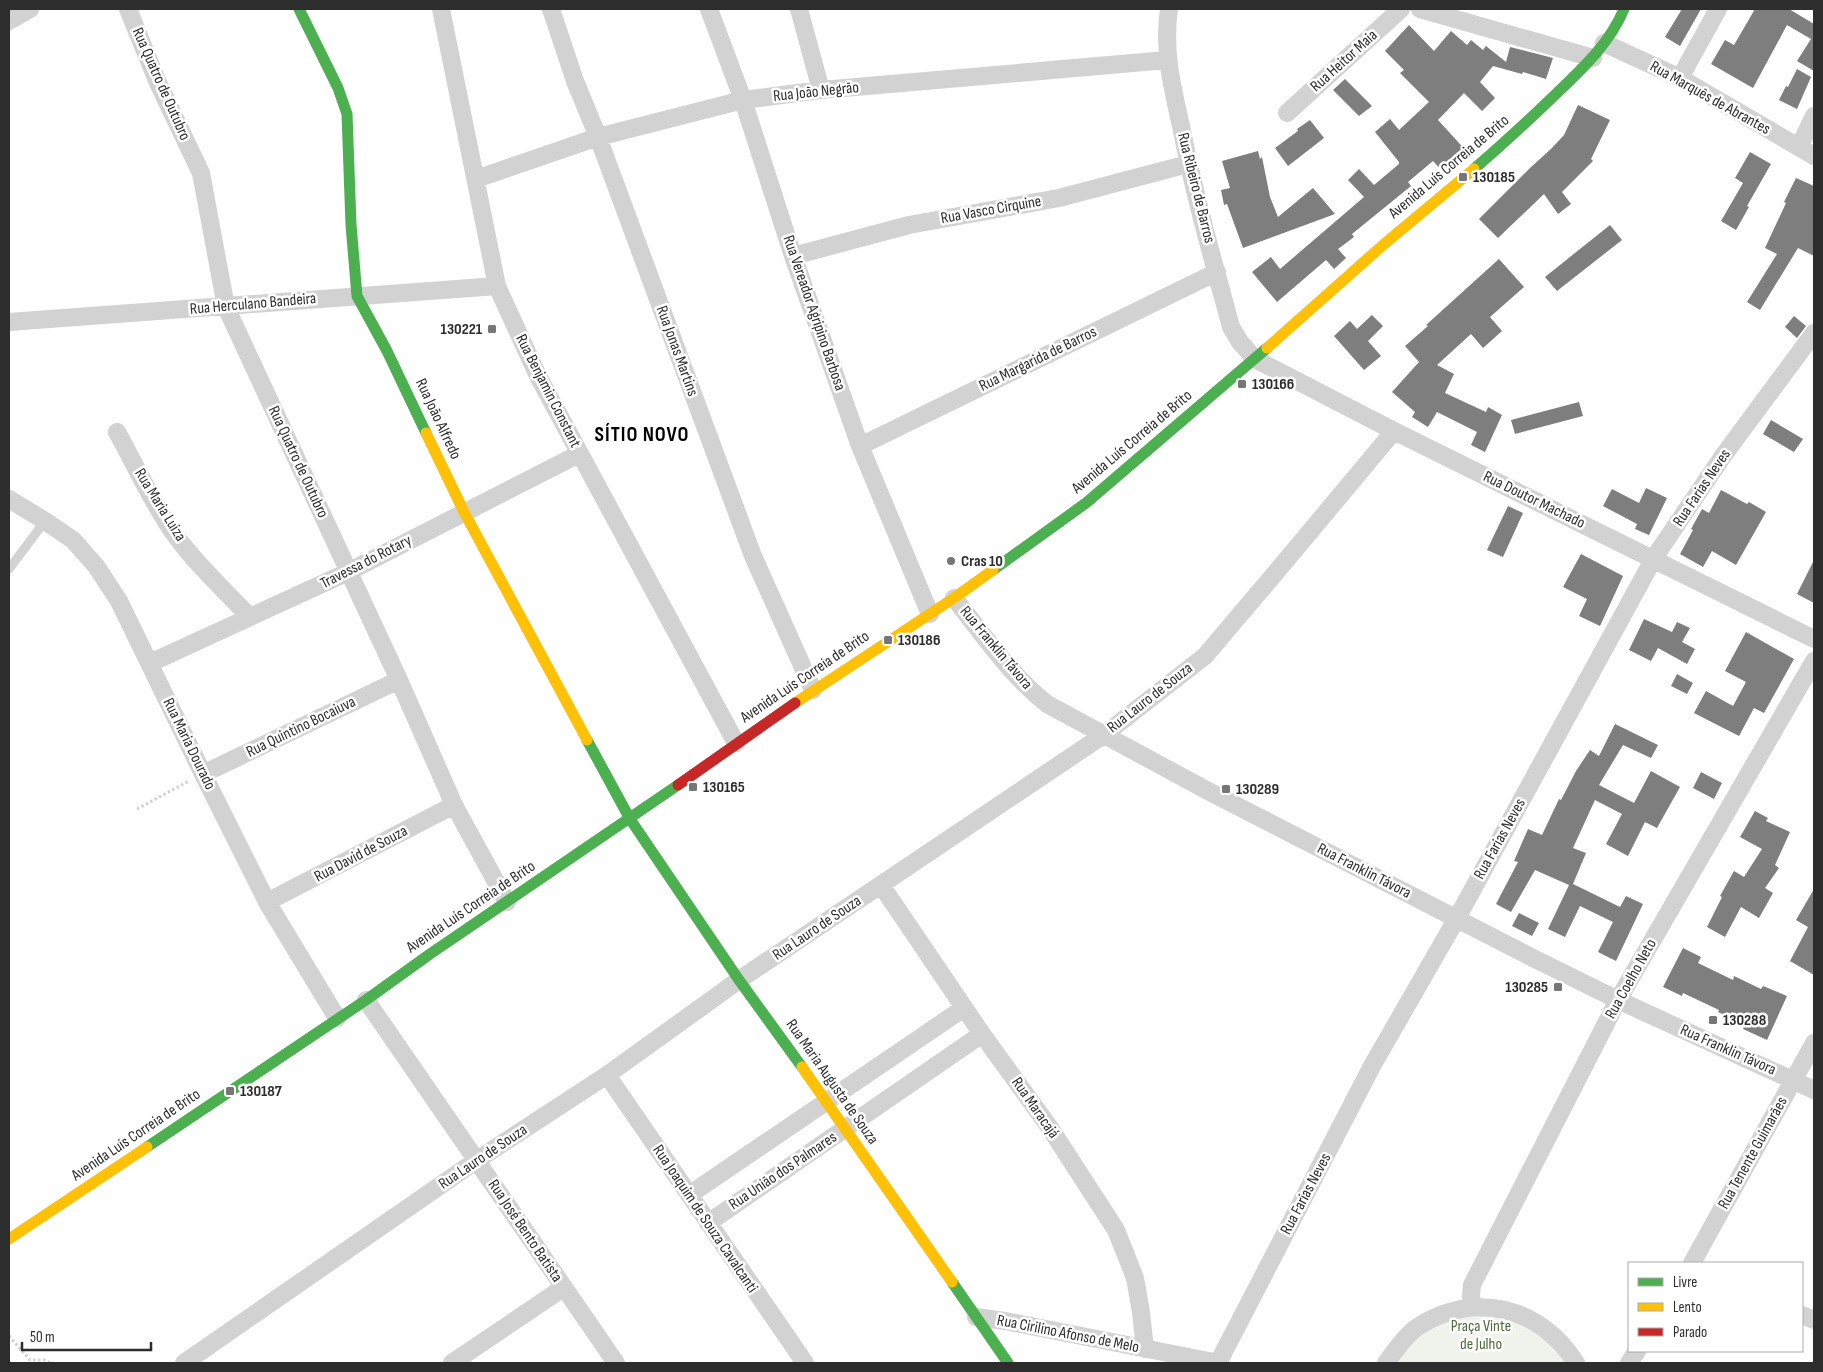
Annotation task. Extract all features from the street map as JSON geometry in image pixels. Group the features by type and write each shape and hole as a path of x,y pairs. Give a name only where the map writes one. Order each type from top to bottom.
{"main road":[{"name":"Rua João Alfredo","path":"299,9 338,88 346,114 351,226 357,296 387,351 464,512 630,818"},
{"name":"Avenida Luís Correia de Brito","path":"9,1239 366,1000 812,690 954,598 1086,503 1255,359 1382,245 1512,136 1593,58 1619,21 1624,9"},
{"name":"Rua Maria Augusta de Souza","path":"630,818 739,980 826,1101 1008,1363"}],"street":[{"path":"9,21 30,9"},
{"name":"Rua Quatro de Outubro","path":"128,9 158,83 202,173 226,307 399,680 454,805 507,902"},
{"name":"Rua Benjamin Constant","path":"442,9 497,286 538,376 736,743"},
{"name":"Rua Jonas Martins","path":"551,9 575,81 598,137 753,556 812,690"},
{"name":"Rua Vereador Agripino Barbosa","path":"709,9 743,100 793,256 860,446 930,614"},
{"path":"799,9 821,90"},
{"name":"Rua Ribeiro de Barros","path":"1169,9 1167,60 1188,164 1231,327 1240,342 1255,359"},
{"name":"Rua Heitor Maia","path":"1287,112 1401,9"},
{"path":"1680,78 1718,9"},
{"path":"1432,10 1593,58"},
{"name":"Rua Marquês de Abrantes","path":"1604,43 1680,78 1814,156"},
{"name":"Rua João Negrão","path":"476,179 598,137 743,100 821,90 1167,60"},
{"path":"1799,147 1814,116"},
{"name":"Rua Vasco Cirquine","path":"793,256 909,225 1059,198 1188,164"},
{"name":"Rua Margarida de Barros","path":"860,446 1216,272"},
{"name":"Rua Herculano Bandeira","path":"9,322 497,286"},
{"name":"Rua Farias Neves","path":"1218,1363 1372,1066 1457,918 1654,558 1723,456 1814,333"},
{"name":"Rua Doutor Machado","path":"1255,359 1394,431 1654,558 1814,639"},
{"name":"Rua Lauro de Souza","path":"184,1363 477,1160 606,1075 739,980 1105,734 1205,656 1394,431"},
{"name":"Rua Maria Luiza","path":"117,432 156,504 176,535 210,576 250,617"},
{"name":"Travessa do Rotary","path":"150,664 348,572 579,454"},
{"name":"Rua Maria Dourado","path":"9,499 73,540 96,566 119,601 268,902 337,1018"},
{"name":"Rua Franklin Távora","path":"954,598 1016,676 1047,704 1210,792 1618,1000 1814,1090"},
{"name":"Rua Coelho Neto","path":"1473,1307 1470,1296 1472,1285 1618,1000 1814,661"},
{"name":"Rua Quintino Bocaiuva","path":"203,774 399,680"},
{"name":"Rua David de Souza","path":"268,902 454,805"},
{"name":"Rua Maracajá","path":"881,885 982,1034 1050,1128 1116,1230 1135,1278 1142,1312 1145,1350"},
{"name":"Rua José Bento Batista","path":"366,1000 616,1363"},
{"name":"Rua União dos Palmares","path":"689,1195 964,1008"},
{"name":"Rua União dos Palmares","path":"708,1223 982,1034"},
{"name":"Rua Tenente Guimarães","path":"1693,1262 1814,1043"},
{"name":"Rua Joaquim de Souza Cavalcanti","path":"606,1075 805,1363"},
{"path":"452,1363 563,1288"},
{"path":"1386,1363 1415,1329 1439,1315 1473,1307 1508,1310 1528,1318 1547,1329 1566,1347 1576,1363"},
{"name":"Rua Cirilino Afonso de Melo","path":"976,1317 1218,1363"},
{"path":"1629,1363 1636,1352"}],"lane":[{"path":"9,569 45,521"}],"path":[{"path":"137,809 203,774"},
{"path":"9,1336 30,1360 45,1360 50,1363"}],"green space":[{"name":"Praça Vinte de Julho","path":"1508,1310 1576,1363 1386,1363 1439,1315"}],"building":[{"path":"1682,9 1701,9 1680,46 1665,37"},
{"path":"1755,9 1789,9 1814,24 1814,71 1797,61 1811,39 1787,25 1753,88 1711,64 1725,40 1734,45"},
{"path":"1409,25 1434,51 1451,31 1467,45 1471,40 1483,50 1486,46 1506,62 1510,47 1553,58 1546,79 1493,66 1480,82 1495,98 1482,111 1464,93 1438,120 1469,154 1445,174 1433,161 1408,182 1411,186 1352,234 1354,237 1338,249 1346,258 1334,269 1326,260 1277,302 1252,272 1271,257 1280,269 1364,197 1348,180 1359,169 1374,185 1399,164 1375,132 1390,119 1399,130 1429,102 1400,73 1404,70 1385,51"},
{"path":"1797,69 1811,77 1797,109 1779,100"},
{"path":"1345,79 1372,106 1359,116 1333,90"},
{"path":"1578,105 1610,120 1591,159 1593,161 1562,192 1571,204 1558,214 1544,194 1498,238 1479,219 1564,135"},
{"path":"1310,120 1324,138 1288,166 1275,148"},
{"path":"1258,151 1260,159 1262,157 1270,197 1278,217 1313,188 1335,214 1243,248 1227,204 1224,205 1221,190 1230,188 1222,161"},
{"path":"1750,152 1771,164 1747,206 1749,207 1736,230 1721,221 1743,183 1735,178"},
{"path":"1796,178 1814,186 1814,256 1798,248 1760,310 1747,302 1777,254 1765,248"},
{"path":"1610,225 1622,240 1557,291 1545,277"},
{"path":"1499,259 1524,287 1490,317 1502,331 1483,348 1471,334 1437,365 1454,374 1445,393 1486,412 1488,407 1502,415 1485,452 1471,445 1477,432 1437,412 1428,427 1412,417 1415,412 1392,392 1419,362 1405,346"},
{"path":"1372,315 1383,326 1368,341 1381,356 1364,370 1334,336 1350,321 1357,329"},
{"path":"1794,316 1806,326 1797,338 1785,327"},
{"path":"1579,402 1583,416 1515,434 1511,420"},
{"path":"1771,420 1803,439 1794,452 1763,434"},
{"path":"1646,488 1667,498 1649,535 1635,529 1637,524 1603,506 1612,489 1639,503"},
{"path":"1721,490 1747,504 1749,502 1766,512 1736,565 1712,551 1703,567 1680,554 1702,509 1709,513"},
{"path":"1508,506 1523,513 1503,557 1487,550"},
{"path":"1581,554 1623,576 1600,626 1579,616 1587,599 1563,587"},
{"path":"1814,560 1814,603 1797,594"},
{"path":"1644,619 1672,632 1677,622 1690,628 1682,642 1695,649 1687,664 1658,648 1651,661 1629,650"},
{"path":"1746,632 1794,659 1764,713 1754,708 1739,736 1694,713 1706,691 1733,706 1746,682 1725,671"},
{"path":"1677,674 1693,683 1687,694 1671,686"},
{"path":"1615,724 1658,745 1651,758 1623,745 1599,785 1634,803 1651,771 1680,787 1657,828 1645,822 1628,856 1606,844 1622,814 1595,800 1573,848 1586,853 1573,884 1620,907 1626,896 1643,904 1616,961 1598,952 1613,922 1580,906 1565,937 1548,929 1569,885 1535,870 1511,912 1496,904 1518,862 1514,861 1528,829 1542,835 1559,799 1561,800 1576,771 1590,750 1599,756"},
{"path":"1701,772 1722,783 1714,799 1693,788"},
{"path":"1755,811 1768,818 1766,821 1790,832 1775,865 1779,868 1765,888 1773,893 1759,918 1741,907 1725,937 1707,927 1722,897 1720,896 1734,871 1744,877 1762,849 1740,837"},
{"path":"1814,889 1814,975 1790,961 1808,927 1796,920"},
{"path":"1519,913 1539,923 1532,936 1512,926"},
{"path":"1683,948 1701,957 1698,963 1733,980 1734,976 1761,989 1763,986 1787,996 1767,1040 1743,1029 1745,1025 1718,1012 1719,1010 1683,993 1682,996 1663,987"}],"traffic: fast":[{"path":"299,9 338,88 347,114 351,225 357,296 387,351 426,433"},
{"path":"1474,169 1527,122 1586,64 1604,44 1624,9"},
{"path":"993,570 1086,503 1267,348"},
{"path":"587,740 630,819 739,980 802,1067"},
{"path":"147,1147 366,1000 430,954 678,785"},
{"path":"952,1282 1008,1363"}],"traffic: slow":[{"path":"1267,348 1383,245 1474,169"},
{"path":"426,433 464,512 587,740"},
{"path":"795,703 993,570"},
{"path":"802,1067 952,1282"},
{"path":"9,1239 147,1147"}],"traffic: jam":[{"path":"678,785 795,703"}],"place":[{"name":"130185","path":"1463,177"},
{"name":"130221","path":"492,329"},
{"name":"130166","path":"1242,384"},
{"name":"Cras 10","path":"951,561"},
{"name":"130186","path":"888,640"},
{"name":"130165","path":"693,787"},
{"name":"130289","path":"1226,789"},
{"name":"130285","path":"1558,987"},
{"name":"130288","path":"1713,1020"},
{"name":"130187","path":"230,1091"}],"district":[{"name":"SÍTIO NOVO","path":"642,434"}]}
